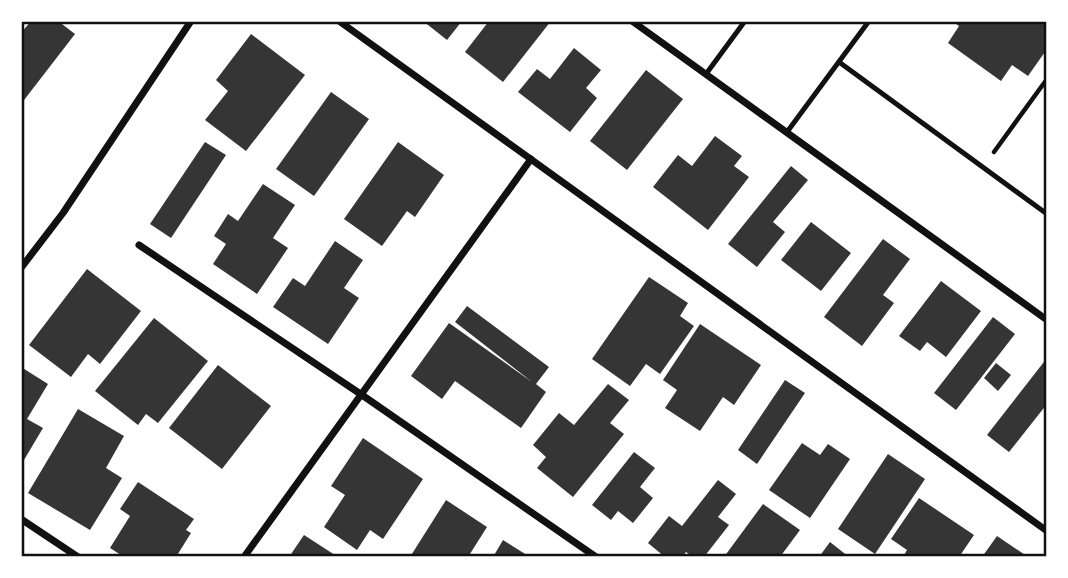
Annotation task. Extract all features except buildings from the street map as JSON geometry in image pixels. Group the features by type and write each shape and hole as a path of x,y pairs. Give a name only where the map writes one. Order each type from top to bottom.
{"street":[{"path":"21,268 63,213 191,21"},
{"path":"339,21 1047,531"},
{"path":"632,21 1047,320"},
{"path":"244,557 531,159"},
{"path":"139,245 596,557"},
{"path":"21,519 78,557"}],"lane":[{"path":"706,74 745,21"},
{"path":"787,132 869,21"},
{"path":"839,62 1047,214"}],"path":[{"path":"983,167 1047,79"}]}
